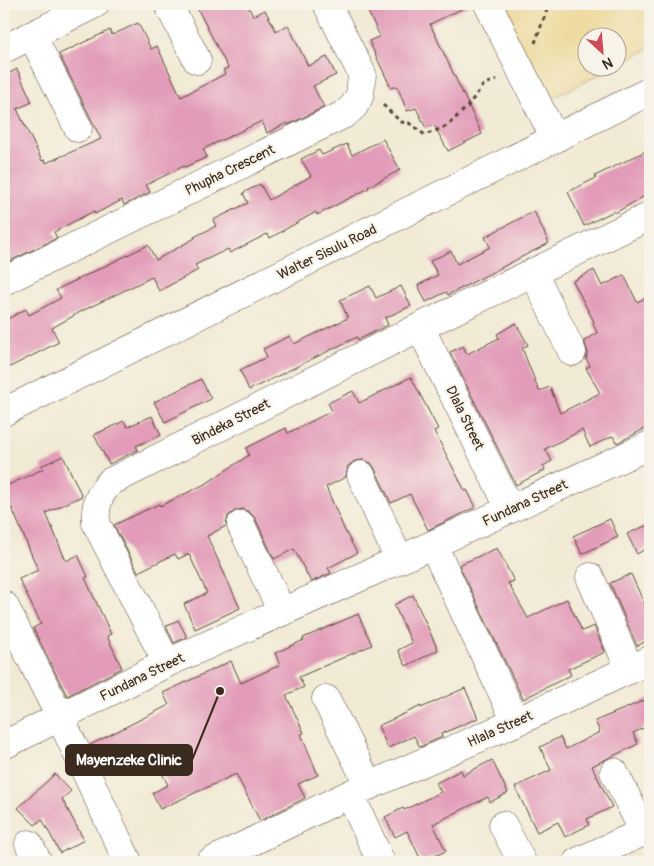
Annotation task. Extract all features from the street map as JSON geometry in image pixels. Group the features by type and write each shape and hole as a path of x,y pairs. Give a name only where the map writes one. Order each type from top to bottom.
{"street":[{"path":"4,49 95,4"},
{"path":"168,4 197,60"},
{"path":"327,4 362,74 360,95"},
{"path":"488,4 555,139"},
{"path":"32,35 78,128"},
{"name":"Walter Sisulu Road","path":"4,412 650,91"},
{"name":"Phupha Crescent","path":"4,281 345,114 354,106 360,95"},
{"name":"Bindeka Street","path":"167,664 96,523 95,510 100,494 110,482 534,272 647,226"},
{"path":"534,272 572,352"},
{"name":"Dlala Street","path":"420,327 510,509"},
{"name":"Fundana Street","path":"4,745 167,664 650,445"},
{"path":"361,475 399,560"},
{"path":"241,525 282,612"},
{"path":"433,544 516,722"},
{"name":"Hlala Street","path":"210,862 359,790 516,722 640,665 590,577"},
{"path":"4,605 60,717 128,862"},
{"path":"326,699 359,790 382,862"},
{"path":"577,862 647,830 614,772"},
{"path":"503,825 522,862"}],"path":[{"path":"534,46 549,4"},
{"path":"360,95 383,104 401,122 409,123 424,135 447,126 466,107 484,84 521,71"}],"sand":[{"path":"499,4 650,4 650,48 626,60 626,28 576,28 576,78 592,78 547,101"}],"building":[{"path":"195,4 247,4 253,16 265,10 276,31 288,25 308,66 327,57 336,75 313,86 324,107 267,133 262,121 203,149 207,157 146,185 150,192 124,205 122,200 95,214 94,211 54,232 57,238 4,264 4,177 11,173 4,157 4,76 17,69 32,102 17,109 42,161 45,160 46,163 101,139 59,54 110,30 112,35 138,23 151,49 157,46 181,97 225,74 223,70 228,68"},
{"path":"364,4 389,4 392,10 405,4 472,4 430,24 482,134 448,151 434,125 426,128 416,108 407,111 397,86 391,88 369,41 380,36"},
{"path":"383,139 400,170 317,215 316,212 270,238 267,234 230,253 228,249 195,265 198,270 159,291 152,277 82,311 52,328 59,342 4,370 4,321 26,309 29,315 61,298 56,290 148,245 156,260 216,226 213,220 248,203 243,193 260,184 269,200 311,176 301,159 319,150 322,155 347,144 352,155"},
{"path":"650,149 650,193 615,213 614,211 584,226 568,192 596,178 595,176"},
{"path":"534,211 549,243 448,295 446,292 426,302 418,285 438,275 430,261 451,251 457,264 490,247 485,237"},
{"path":"594,270 602,286 624,275 637,302 650,296 650,426 617,443 613,436 590,447 582,430 545,449 552,461 543,466 545,470 516,485 450,352 463,346 467,354 499,338 497,334 516,323 528,345 522,348 539,391 550,387 560,413 600,393 586,368 590,366 586,359 588,353 584,341 597,333 594,322 573,281"},
{"path":"370,286 376,298 401,286 411,306 385,318 388,325 358,340 357,337 249,390 240,370 267,357 263,349 290,336 294,344 348,318 340,300"},
{"path":"411,377 438,429 434,431 465,491 467,490 476,507 428,530 410,494 391,503 371,463 363,460 355,461 348,466 346,477 326,487 345,531 357,553 328,568 331,573 311,582 294,549 274,559 255,518 249,512 242,509 228,516 226,526 207,536 240,608 195,629 184,604 207,593 189,554 178,559 175,554 138,572 114,525 159,504 160,506 207,483 249,455 246,448 286,428 288,433 332,411 328,403 353,391 359,403"},
{"path":"201,379 211,399 165,422 154,402"},
{"path":"152,416 161,435 136,446 138,450 109,464 94,435 124,421 127,427"},
{"path":"63,456 82,496 46,513 66,561 78,555 88,577 85,578 111,634 107,636 122,668 67,696 33,628 41,624 19,579 38,570 12,508 4,512 4,487 43,469 41,466"},
{"path":"610,519 618,537 582,554 573,536"},
{"path":"650,524 650,546 637,554 627,534"},
{"path":"497,548 514,581 508,583 528,618 567,599 582,631 594,626 605,652 568,669 571,675 523,699 459,565"},
{"path":"631,574 644,603 650,601 650,639 637,646 610,583"},
{"path":"413,595 438,650 406,666 398,650 412,643 394,605"},
{"path":"358,614 372,645 299,677 304,687 286,695 304,733 301,734 318,775 298,784 305,798 260,821 236,774 160,809 152,793 168,785 149,747 102,770 90,745 169,705 163,693 231,661 241,683 280,665 275,653 304,640 303,638"},
{"path":"178,620 187,637 174,643 166,626"},
{"path":"465,688 478,718 441,734 442,737 420,747 414,736 388,748 378,726"},
{"path":"650,698 650,725 633,733 638,744 592,766 612,807 587,819 589,825 565,837 558,822 537,832 515,787 551,770 540,747 560,737 566,749 600,732 595,721"},
{"path":"492,760 508,793 490,802 488,797 433,824 446,851 422,862 407,831 395,837 385,817 441,792 436,783 461,770 463,775"},
{"path":"55,774 71,791 62,799 84,840 60,853 42,819 35,825 18,808"}],"place":[{"name":"Mayenzeke Clinic","path":"220,691"}]}
